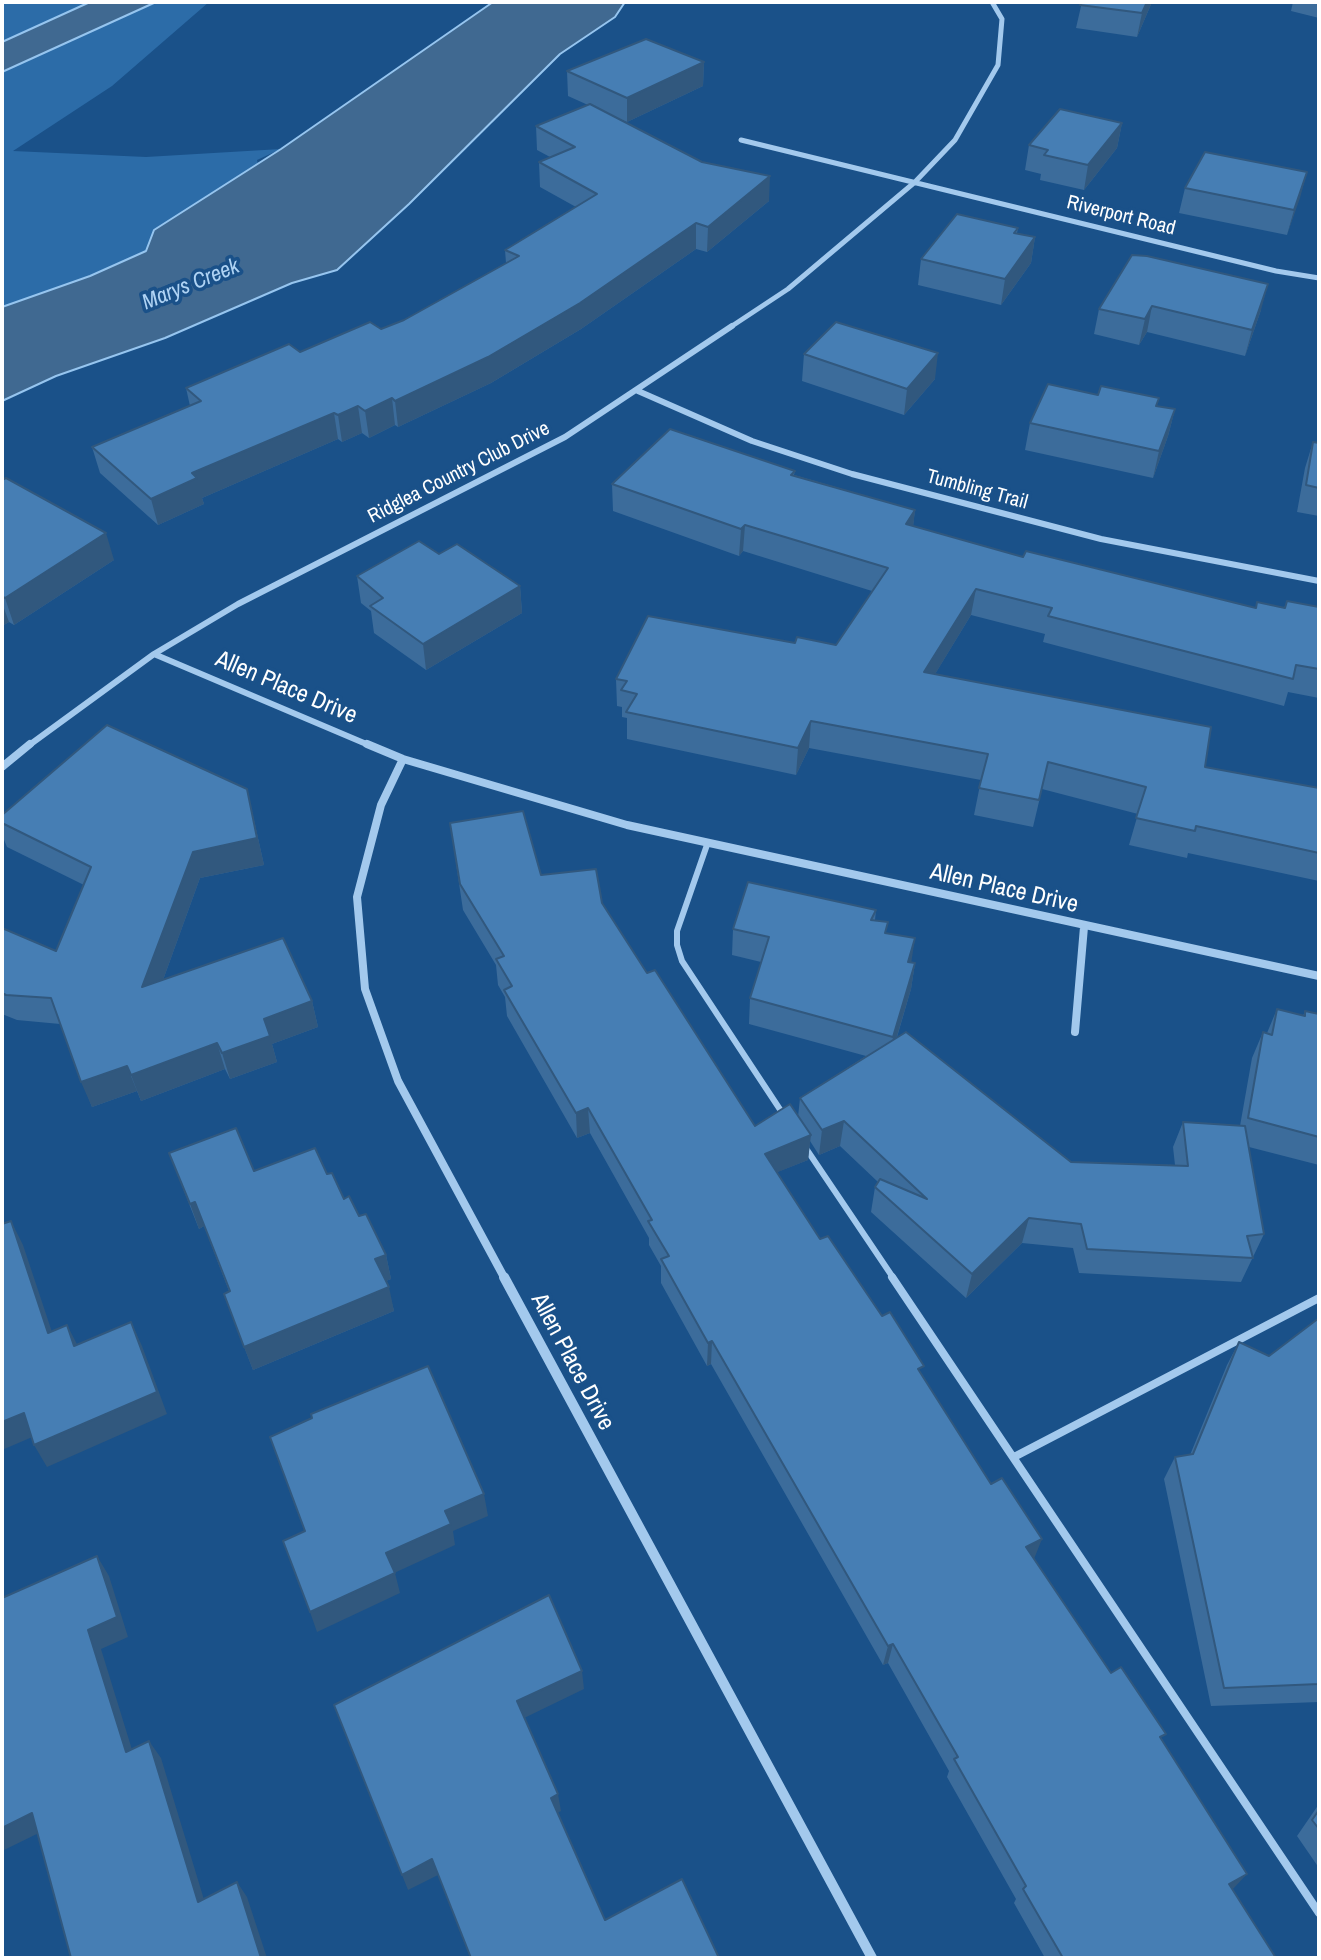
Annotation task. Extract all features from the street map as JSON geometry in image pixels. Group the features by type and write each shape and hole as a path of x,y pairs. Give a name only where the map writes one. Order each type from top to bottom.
{"street":[{"name":"Ridglea Country Club Drive","path":"2,767 50,727 154,654 238,604 565,437 788,289 915,182 955,140 998,65 1002,19 992,2"},
{"path":"741,140 915,182"},
{"name":"Riverport Road","path":"915,182 1276,271 1319,278"},
{"name":"Tumbling Trail","path":"638,391 752,441 852,474 1101,539 1319,581"},
{"name":"Allen Place Drive","path":"154,654 403,759 627,825 1319,976"},
{"name":"Allen Place Drive","path":"403,759 381,805 357,897 365,989 398,1081 872,1958"},
{"path":"1075,1032 1084,927"}],"lane":[{"path":"708,842 677,931 682,961 792,1128"},
{"path":"801,1140 1319,1913"},
{"path":"1014,1457 1319,1298"}],"shaded area":[{"path":"2,2 209,2 112,86 13,151 146,157 281,149 257,160 264,197 2,331"}],"water":[{"path":"90,2 156,2 2,72 2,42"},
{"name":"Marys Creek","path":"493,2 625,2 615,17 560,54 409,204 337,270 292,283 165,338 56,376 2,401 2,307 90,276 146,251 154,230 281,149"}],"building":[{"path":"1082,2 1147,2 1142,13 1080,5"},
{"path":"646,39 704,62 627,98 567,71"},
{"path":"590,104 702,162 770,176 708,227 696,223 580,303 488,357 395,401 392,398 365,411 358,406 338,415 334,413 192,473 197,478 151,499 92,447 201,401 186,388 289,344 300,352 370,322 381,329 404,320 519,256 505,250 597,194 539,162 575,147 536,126"},
{"path":"1060,109 1122,123 1088,165 1044,155 1048,150 1029,145"},
{"path":"1205,152 1307,172 1294,210 1185,188"},
{"path":"957,214 1018,228 1014,233 1035,237 1005,279 921,259"},
{"path":"1132,255 1268,284 1252,330 1152,306 1145,319 1099,309"},
{"path":"836,322 938,353 907,389 804,354"},
{"path":"1048,384 1098,395 1101,386 1159,398 1156,406 1175,409 1159,451 1030,423"},
{"path":"670,429 795,471 791,475 915,510 906,524 1023,557 1026,551 1256,608 1257,602 1285,608 1287,601 1319,607 1319,669 1296,665 1293,679 1048,616 1052,608 976,589 924,672 1211,727 1205,767 1319,788 1319,853 1196,826 1195,831 1136,818 1146,787 1048,762 1039,800 979,788 988,754 811,721 798,748 626,712 637,694 621,690 627,681 616,679 648,616 795,643 797,637 836,645 888,568 745,525 741,529 612,484"},
{"path":"1313,442 1319,443 1319,488 1306,485"},
{"path":"6,478 106,533 5,598 2,596 2,480"},
{"path":"419,541 439,554 457,544 520,586 423,644 370,606 383,598 357,576"},
{"path":"107,725 247,789 257,838 193,852 142,987 283,938 312,1001 264,1019 270,1036 222,1053 217,1043 131,1075 127,1066 81,1082 51,998 2,993 2,928 56,951 91,867 2,823 2,815"},
{"path":"523,811 541,875 596,869 602,903 647,973 655,970 755,1126 790,1104 811,1135 765,1154 820,1239 828,1236 882,1316 890,1312 924,1366 918,1369 991,1484 1002,1478 1042,1539 1026,1547 1111,1673 1121,1667 1166,1734 1160,1737 1247,1874 1229,1884 1276,1958 1063,1958 954,1759 958,1757 893,1644 888,1646 712,1341 708,1343 661,1259 669,1256 648,1221 652,1220 588,1108 576,1113 504,990 512,986 496,959 504,956 460,884 450,823"},
{"path":"748,882 876,910 871,920 888,922 885,933 915,938 908,962 915,963 893,1037 750,998 769,937 733,929"},
{"path":"1277,1009 1305,1016 1305,1011 1319,1014 1319,1137 1248,1118 1263,1032 1272,1035"},
{"path":"906,1032 1071,1162 1188,1166 1183,1122 1245,1126 1264,1234 1247,1236 1253,1258 1087,1249 1081,1224 1029,1218 972,1274 875,1187 880,1179 927,1199 844,1121 822,1130 800,1098"},
{"path":"236,1128 254,1171 315,1148 327,1174 332,1173 344,1199 349,1196 359,1216 366,1214 386,1255 375,1259 389,1287 244,1347 224,1294 230,1291 195,1202 190,1204 169,1153"},
{"path":"11,1221 48,1333 67,1325 74,1346 131,1322 157,1392 34,1445 24,1413 2,1422 2,1224"},
{"path":"1319,1318 1319,1684 1224,1688 1175,1457 1193,1454 1239,1342 1269,1356"},
{"path":"428,1366 484,1494 445,1511 451,1524 386,1553 395,1573 310,1612 283,1541 305,1531 270,1437 312,1418 311,1414"},
{"path":"97,1556 117,1617 88,1630 126,1752 149,1741 198,1902 237,1882 261,1958 71,1958 32,1813 2,1828 2,1598"},
{"path":"549,1595 582,1671 517,1701 558,1794 551,1798 605,1920 682,1879 719,1958 471,1958 432,1859 402,1875 334,1705"},
{"path":"1319,1810 1319,1829 1312,1820"}]}
